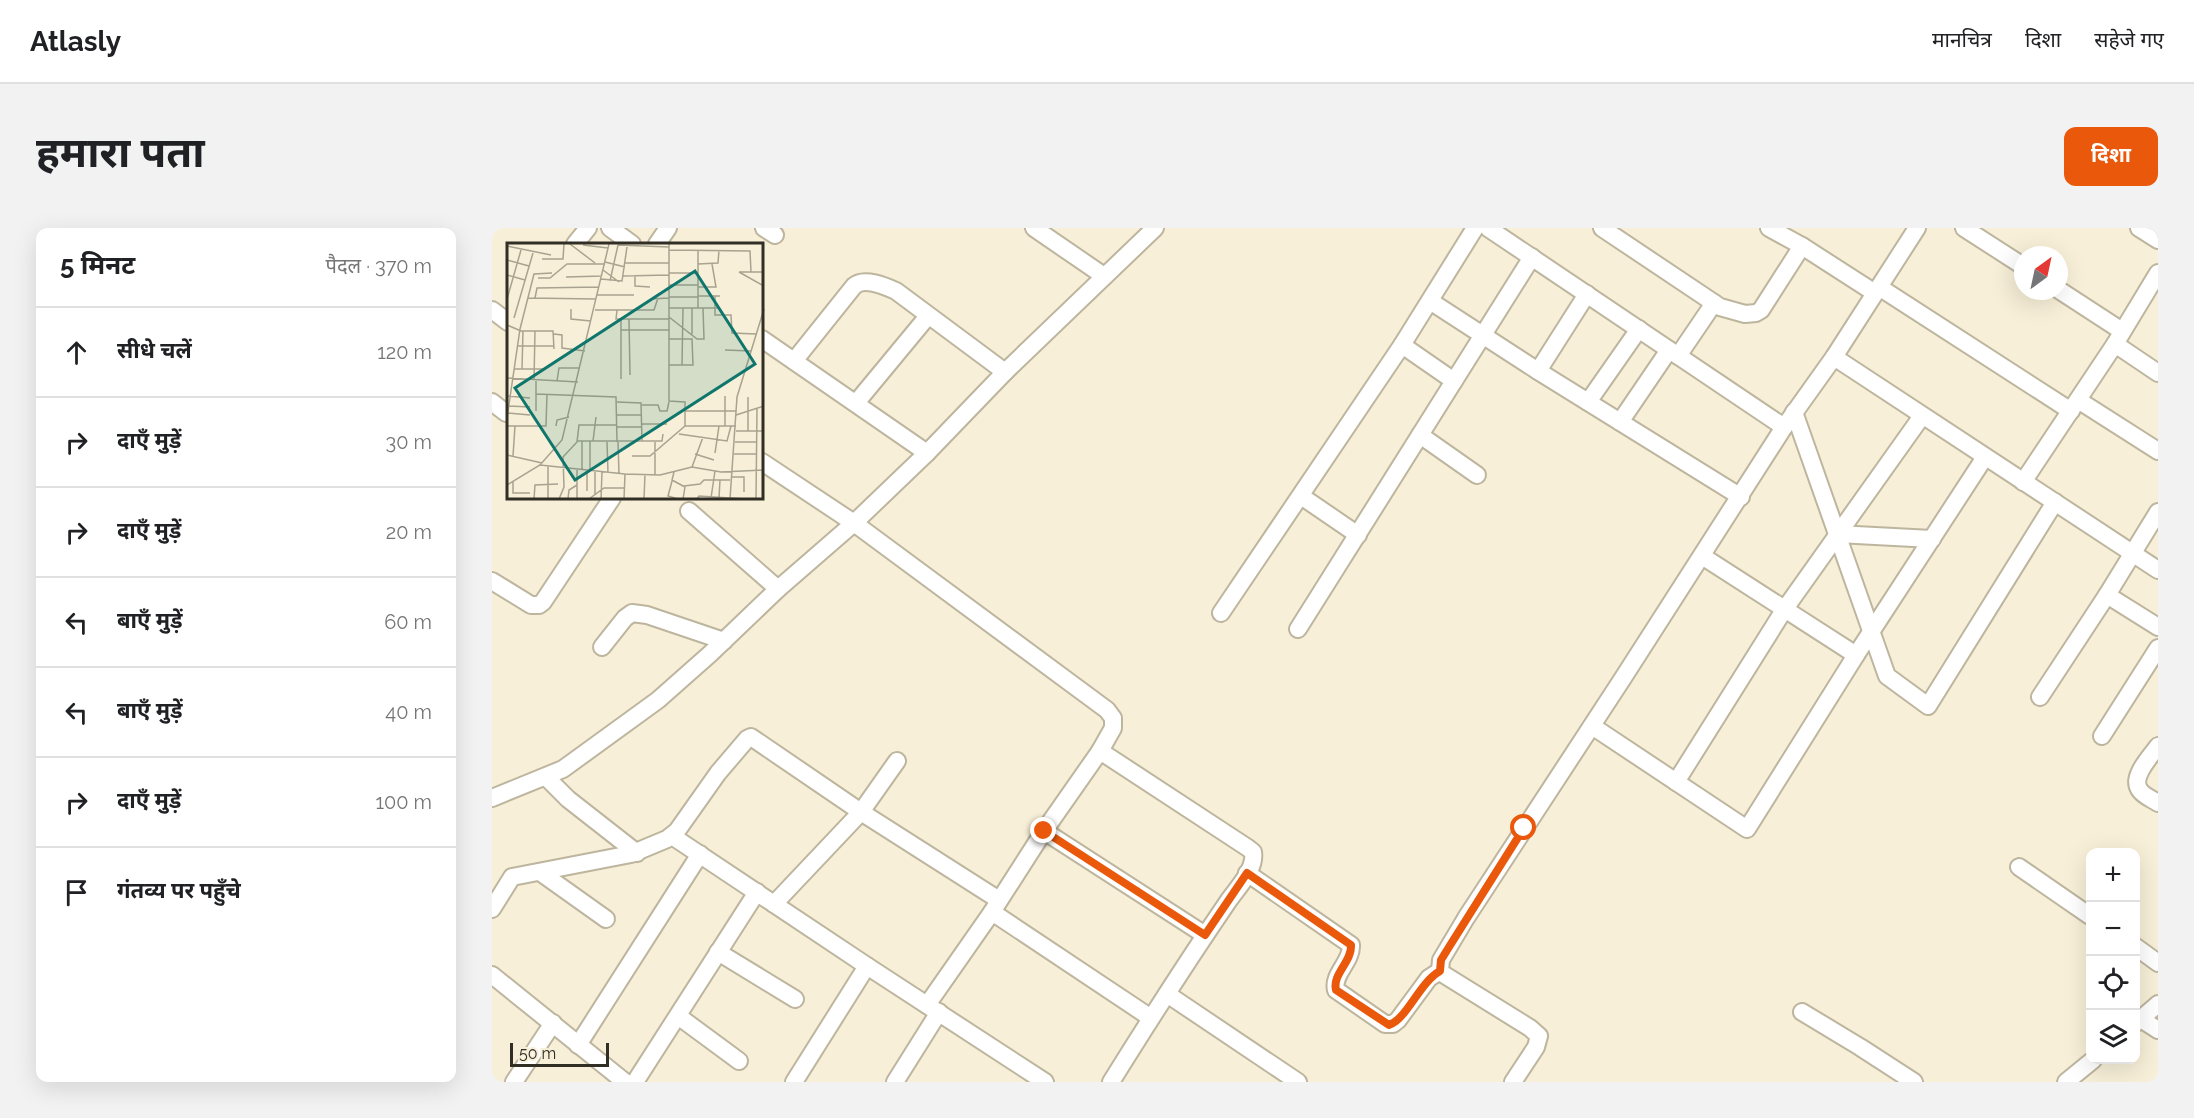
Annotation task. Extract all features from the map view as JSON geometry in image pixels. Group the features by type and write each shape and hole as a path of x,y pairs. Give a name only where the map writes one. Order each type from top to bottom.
{"street":[{"path":"576,243 588,228"},
{"path":"610,228 631,243"},
{"path":"658,243 668,228"},
{"path":"1034,228 1104,276"},
{"path":"492,798 546,777 575,762 658,700 778,589 854,523 927,453 1005,372 1155,228"},
{"path":"1221,614 1402,345 1475,228"},
{"path":"1602,228 1714,303 1728,311 1745,314 1756,314 1766,303 1796,238"},
{"path":"1769,228 1796,238 1877,290 2158,452"},
{"path":"1440,971 1441,960 1466,918 1741,497 1784,427 1834,357 1917,228"},
{"path":"1964,228 2014,260"},
{"path":"2139,228 2158,240"},
{"path":"1496,230 1532,257 1784,427"},
{"path":"1298,629 1532,257"},
{"path":"2024,482 2119,338 2158,273"},
{"path":"794,361 857,283 886,286 896,291 1005,372"},
{"path":"1538,371 1587,294"},
{"path":"2068,297 2158,373"},
{"path":"1430,301 1741,497"},
{"path":"1620,422 1714,303"},
{"path":"492,310 507,321"},
{"path":"856,402 928,316"},
{"path":"1588,402 1639,328"},
{"path":"764,340 927,453"},
{"path":"1402,345 1454,381"},
{"path":"1834,357 2158,570"},
{"path":"492,402 506,413"},
{"path":"1794,412 1887,676 1928,706 2055,502"},
{"path":"1676,782 1785,610 1922,416"},
{"path":"1420,435 1477,475"},
{"path":"1592,726 1747,829 1856,655 1985,457"},
{"path":"764,463 854,523 1107,710 1113,718 1113,728 1100,751 995,906 933,1009 896,1082"},
{"path":"1301,495 1358,535"},
{"path":"492,581 531,605 543,602 611,500"},
{"path":"689,511 778,589"},
{"path":"2040,697 2158,512"},
{"path":"1838,534 1932,539"},
{"path":"1702,556 1856,655"},
{"path":"2107,594 2158,627"},
{"path":"602,647 625,618 632,613 647,615 724,641"},
{"path":"2102,736 2158,648"},
{"path":"492,909 512,877 637,853 672,836 718,773 751,737 995,906 1151,1018"},
{"path":"2158,746 2140,772 2137,787 2140,792 2158,803"},
{"path":"1100,751 1253,852 1253,863 1247,873 1111,1082"},
{"path":"774,904 861,812 897,760"},
{"path":"546,777 568,799 637,853"},
{"path":"1044,831 1205,935"},
{"path":"672,836 1045,1082"},
{"path":"578,1045 700,854"},
{"path":"2019,867 2086,913"},
{"path":"540,872 606,919"},
{"path":"1247,873 1351,945 1350,955 1335,981 1336,990 1385,1024 1389,1025 1398,1020 1429,978 1440,971"},
{"path":"635,1082 757,892"},
{"path":"2140,950 2158,963"},
{"path":"718,952 795,999"},
{"path":"794,1082 867,966"},
{"path":"1440,971 1539,1036 1536,1047 1513,1082"},
{"path":"492,975 578,1045 606,1076 625,1082"},
{"path":"1167,994 1298,1082"},
{"path":"2140,1019 2158,1004"},
{"path":"1802,1012 1914,1082"},
{"path":"678,1016 739,1061"},
{"path":"2140,1022 2158,1030"},
{"path":"514,1082 553,1023"},
{"path":"2066,1082 2087,1064"}],"route":[{"path":"1044,831 1205,935 1247,873 1351,945 1350,955 1335,981 1336,990 1389,1025 1398,1020 1429,978 1440,971 1441,960 1524,828"}]}
